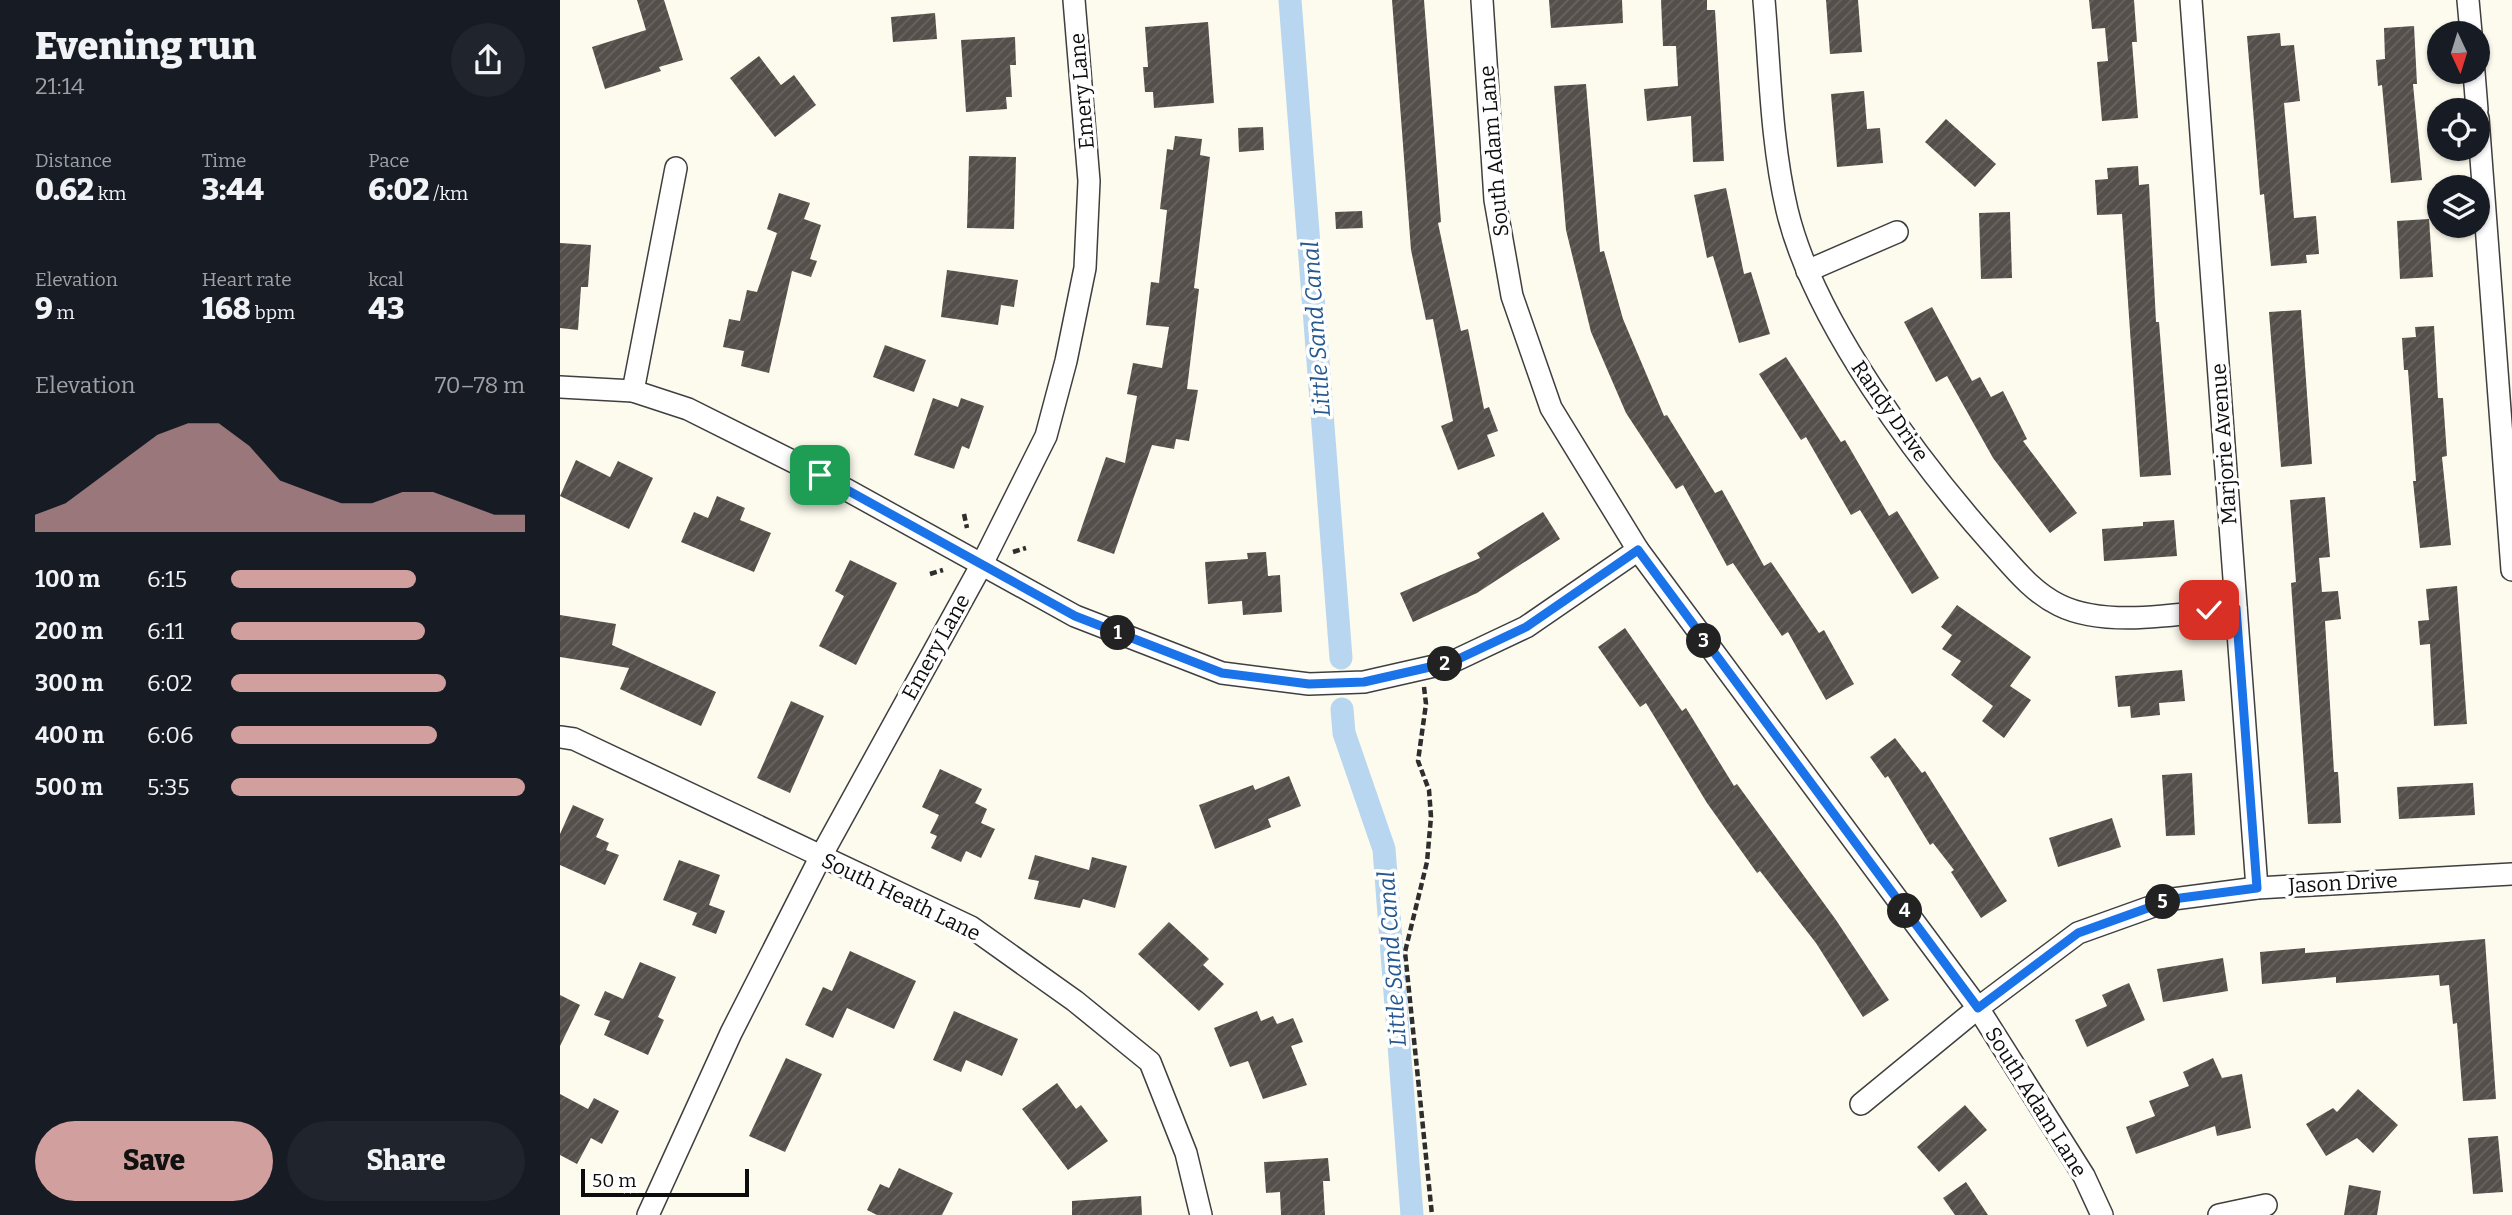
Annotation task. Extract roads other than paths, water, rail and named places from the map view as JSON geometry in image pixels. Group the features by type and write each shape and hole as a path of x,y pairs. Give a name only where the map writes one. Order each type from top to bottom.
{"street":[{"name":"Emery Lane","path":"648,1215 731,1033 820,858 982,564 1045,436 1066,361 1085,268 1089,181 1074,0"},
{"name":"South Adam Lane","path":"1482,0 1495,200 1512,296 1551,408 1638,550 1978,1008 2084,1176 2102,1215"},
{"name":"Randy Drive","path":"1764,0 1774,126 1787,211 1807,271 1853,358 1952,500 2029,585 2059,606 2096,617 2153,616 2236,608"},
{"name":"Marjorie Avenue","path":"2191,0 2257,888"},
{"path":"2468,0 2470,21"},
{"path":"2481,161 2512,570"},
{"path":"633,391 676,168"},
{"path":"1807,271 1897,232"},
{"path":"560,387 633,391 688,409 820,475 1075,616 1222,673 1309,684 1364,682 1452,662 1526,627 1638,550"},
{"name":"South Heath Lane","path":"560,737 573,739 678,786 820,858 971,927 1075,1001 1150,1062 1186,1153 1201,1215"},
{"name":"Jason Drive","path":"1861,1104 1978,1008 2078,933 2173,899 2257,888 2512,874"},
{"path":"2219,1215 2266,1205"}],"waterway":[{"name":"Little Sand Canal","path":"1290,0 1341,658"},
{"name":"Little Sand Canal","path":"1342,709 1344,733 1384,849 1412,1215"}]}
